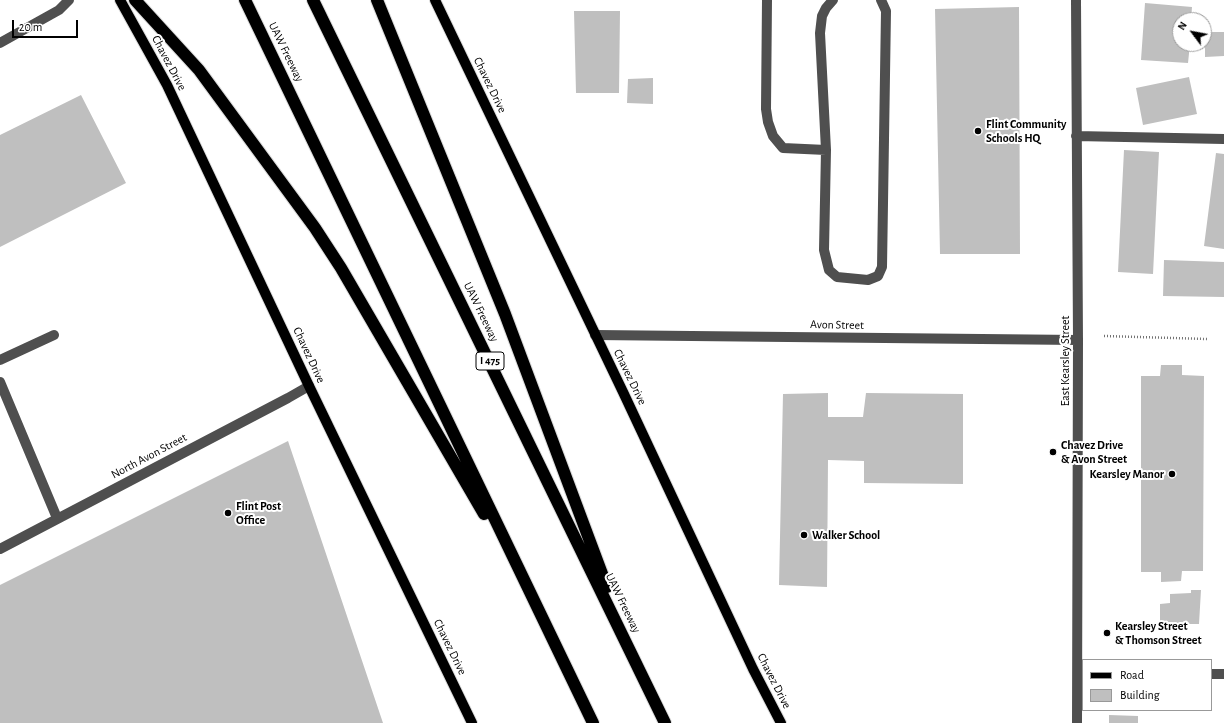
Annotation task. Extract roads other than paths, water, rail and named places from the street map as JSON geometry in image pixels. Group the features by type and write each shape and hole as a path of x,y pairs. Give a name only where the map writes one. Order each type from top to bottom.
{"highway":[{"path":"135,0 199,70 315,228 342,268 529,591"},
{"name":"UAW Freeway","path":"245,0 593,723"},
{"name":"UAW Freeway","path":"313,0 665,723"},
{"path":"377,0 504,314 634,658"}],"main road":[{"name":"Chavez Drive","path":"120,0 167,85 309,386 472,723"},
{"name":"Chavez Drive","path":"435,0 753,669 781,723"}],"street":[{"path":"0,43 59,10 69,0"},
{"path":"767,0 766,109 768,122 773,136 784,148 826,150"},
{"path":"833,0 826,8 822,16 820,33 826,150 824,250 829,270 837,277 868,280 878,276 882,267 886,11 881,0"},
{"name":"East Kearsley Street","path":"1076,0 1080,673 1077,723"},
{"path":"1076,136 1224,139"},
{"name":"Avon Street","path":"595,335 1078,340"},
{"path":"0,360 54,336"},
{"path":"0,382 57,518"},
{"name":"North Avon Street","path":"0,548 309,386"},
{"path":"1212,674 1224,674"}],"place":[{"name":"Flint Community Schools HQ","path":"978,131"},
{"name":"Chavez Drive & Avon Street","path":"1053,452"},
{"name":"Kearsley Manor","path":"1172,474"},
{"name":"Flint Post Office","path":"228,513"},
{"name":"Walker School","path":"804,535"},
{"name":"Kearsley Street & Thomson Street","path":"1107,633"}]}
